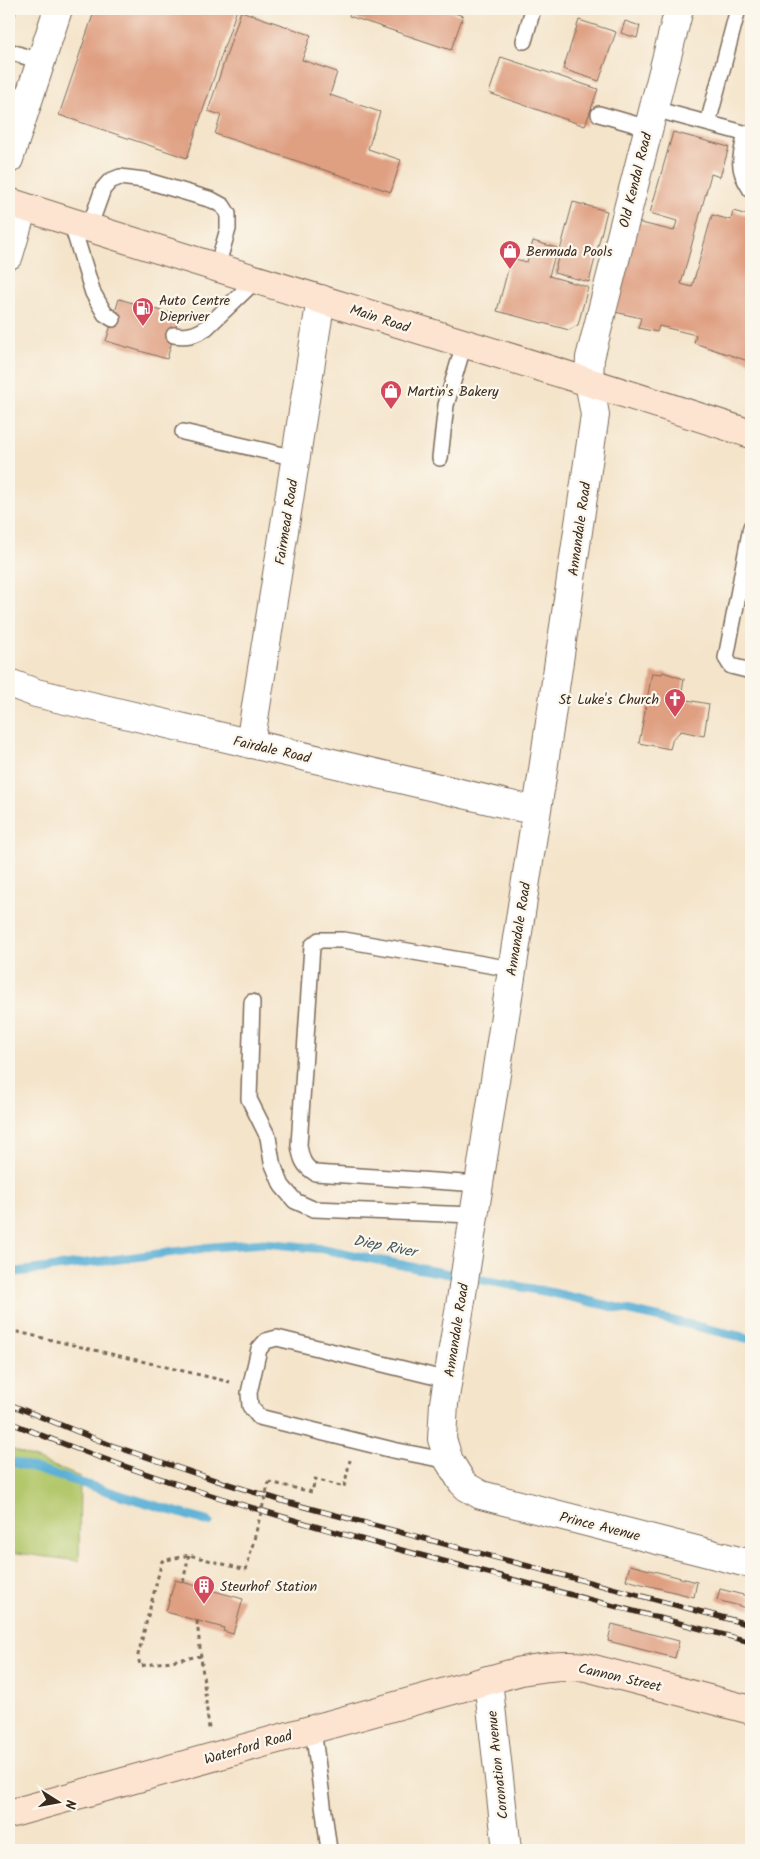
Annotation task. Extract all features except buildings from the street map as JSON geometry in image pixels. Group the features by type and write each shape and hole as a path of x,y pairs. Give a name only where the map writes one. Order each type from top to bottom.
{"street":[{"path":"9,159 58,9"},
{"name":"Old Kendal Road","path":"589,381 592,346 679,9"},
{"path":"9,255 16,205"},
{"name":"Main Road","path":"16,205 589,381 751,434"},
{"name":"Fairmead Road","path":"250,744 321,299"},
{"name":"Annandale Road","path":"452,1468 442,1439 441,1426 595,415 589,381"},
{"name":"Fairdale Road","path":"9,683 36,693 536,810"},
{"name":"Prince Avenue","path":"452,1468 467,1487 481,1495 751,1564"},
{"name":"Cannon Street","path":"488,1680 542,1668 579,1666 751,1710"},
{"name":"Waterford Road","path":"9,1814 488,1680"},
{"name":"Coronation Avenue","path":"488,1680 506,1850"}],"lane":[{"path":"524,41 533,9"},
{"path":"708,123 738,9"},
{"path":"9,51 41,62"},
{"path":"599,114 708,123 749,135 740,166 742,175 751,190"},
{"path":"113,319 99,307 93,293 80,225 110,181 120,177 144,180 212,200 223,206 228,214 228,229 217,267"},
{"path":"174,335 191,335 206,328 257,279"},
{"path":"440,458 446,405 464,344"},
{"path":"183,432 296,458"},
{"path":"751,527 726,653 728,663 731,666 751,671"},
{"path":"479,1184 315,1173 306,1167 302,1161 299,1146 312,946 319,940 344,940 512,969"},
{"path":"252,1002 249,1099 268,1137 272,1162 278,1179 295,1202 313,1209 474,1215"},
{"path":"448,1380 277,1338 266,1342 259,1349 249,1393 250,1406 259,1417 393,1450 452,1468"},
{"path":"313,1729 329,1850"}],"path":[{"path":"9,1330 250,1386"},
{"path":"201,1656 140,1666 138,1655 162,1561 189,1555 246,1570 270,1482 312,1492 315,1480 344,1487"},
{"path":"183,1582 189,1555"},
{"path":"197,1621 212,1757"}],"green space":[{"path":"9,1448 80,1477 79,1561 9,1552"}],"waterway":[{"name":"Diep River","path":"9,1273 213,1247 265,1243 324,1249 549,1292 751,1339"},
{"path":"9,1461 209,1522"}],"railway":[{"path":"9,1404 108,1444 286,1502 751,1625"},
{"path":"9,1422 101,1458 195,1490 290,1519 751,1642"}],"place":[{"name":"Bermuda Pools","path":"510,270"},
{"name":"Auto Centre Diepriver","path":"143,327"},
{"name":"Martin's Bakery","path":"391,410"},
{"name":"St Luke's Church","path":"675,718"},
{"name":"Steurhof Station","path":"204,1605"}]}
